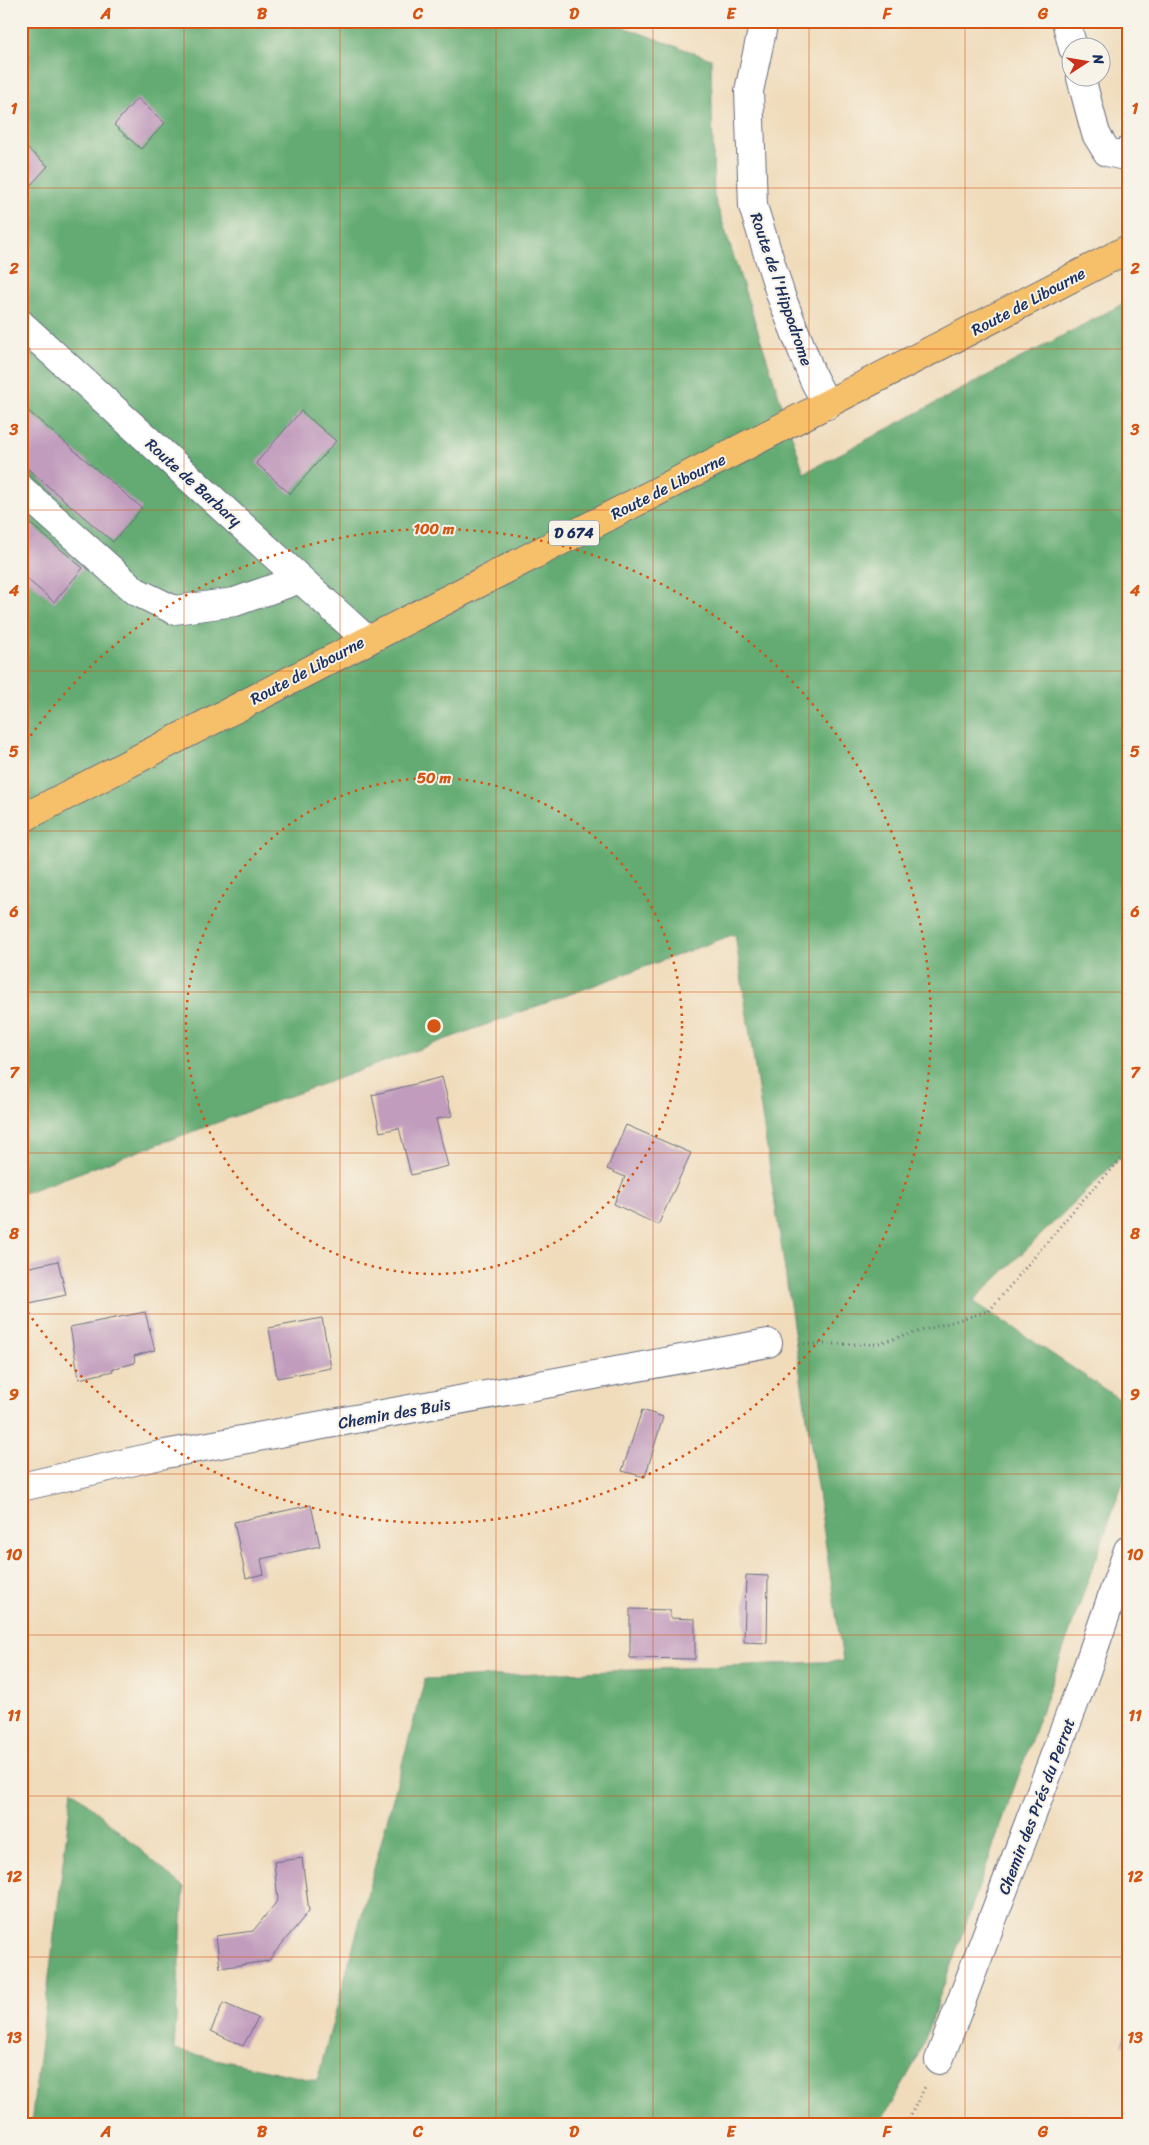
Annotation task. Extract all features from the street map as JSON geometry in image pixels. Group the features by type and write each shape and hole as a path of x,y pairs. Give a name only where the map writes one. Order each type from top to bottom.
{"main road":[{"name":"Route de Libourne","path":"21,819 366,639 827,405 1128,248"}],"street":[{"name":"Route de l'Hippodrome","path":"764,21 749,91 753,206 781,296 813,378 827,405"},
{"path":"1066,21 1070,38"},
{"path":"1084,88 1096,134 1107,152 1120,155 1128,151"},
{"name":"Route de Barbary","path":"21,324 366,639"},
{"path":"21,489 135,590 174,610 235,602 300,579"},
{"name":"Chemin des Buis","path":"21,1487 166,1454 768,1343"},
{"name":"Chemin des Prés du Perrat","path":"939,2060 1082,1683 1128,1550"}],"path":[{"path":"768,1343 876,1344 989,1312 1078,1206 1128,1152"},
{"path":"906,2124 939,2060"}],"green space":[{"path":"21,21 607,21 711,59 714,196 804,473 1128,301 1128,1150 973,1301 1128,1405 1128,1468 919,2055 880,2124 31,2124 72,1790 184,1888 174,2050 317,2081 425,1679 843,1661 735,934 21,1194"}],"building":[{"path":"137,98 165,123 141,149 114,125"},
{"path":"21,143 48,166 21,196"},
{"path":"21,405 142,508 113,542 21,463"},
{"path":"301,411 336,441 290,494 256,463"},
{"path":"21,516 83,568 54,602 21,574"},
{"path":"442,1077 452,1116 436,1119 448,1166 411,1175 399,1128 380,1132 372,1095"},
{"path":"626,1125 691,1153 658,1225 614,1204 625,1177 607,1169"},
{"path":"58,1261 66,1295 21,1305 21,1269"},
{"path":"145,1312 155,1350 134,1356 135,1363 112,1369 113,1371 79,1379 70,1327"},
{"path":"322,1318 331,1368 277,1378 269,1328"},
{"path":"642,1410 663,1417 645,1477 622,1471"},
{"path":"311,1505 320,1546 261,1559 264,1574 246,1578 234,1522"},
{"path":"746,1575 768,1576 767,1643 744,1642"},
{"path":"630,1609 670,1610 670,1618 695,1619 695,1659 630,1658"},
{"path":"302,1858 309,1911 268,1961 220,1968 216,1936 253,1931 278,1900 274,1862"},
{"path":"223,2003 258,2018 243,2046 211,2031"},
{"path":"1128,2028 1128,2047 1121,2044"}]}
